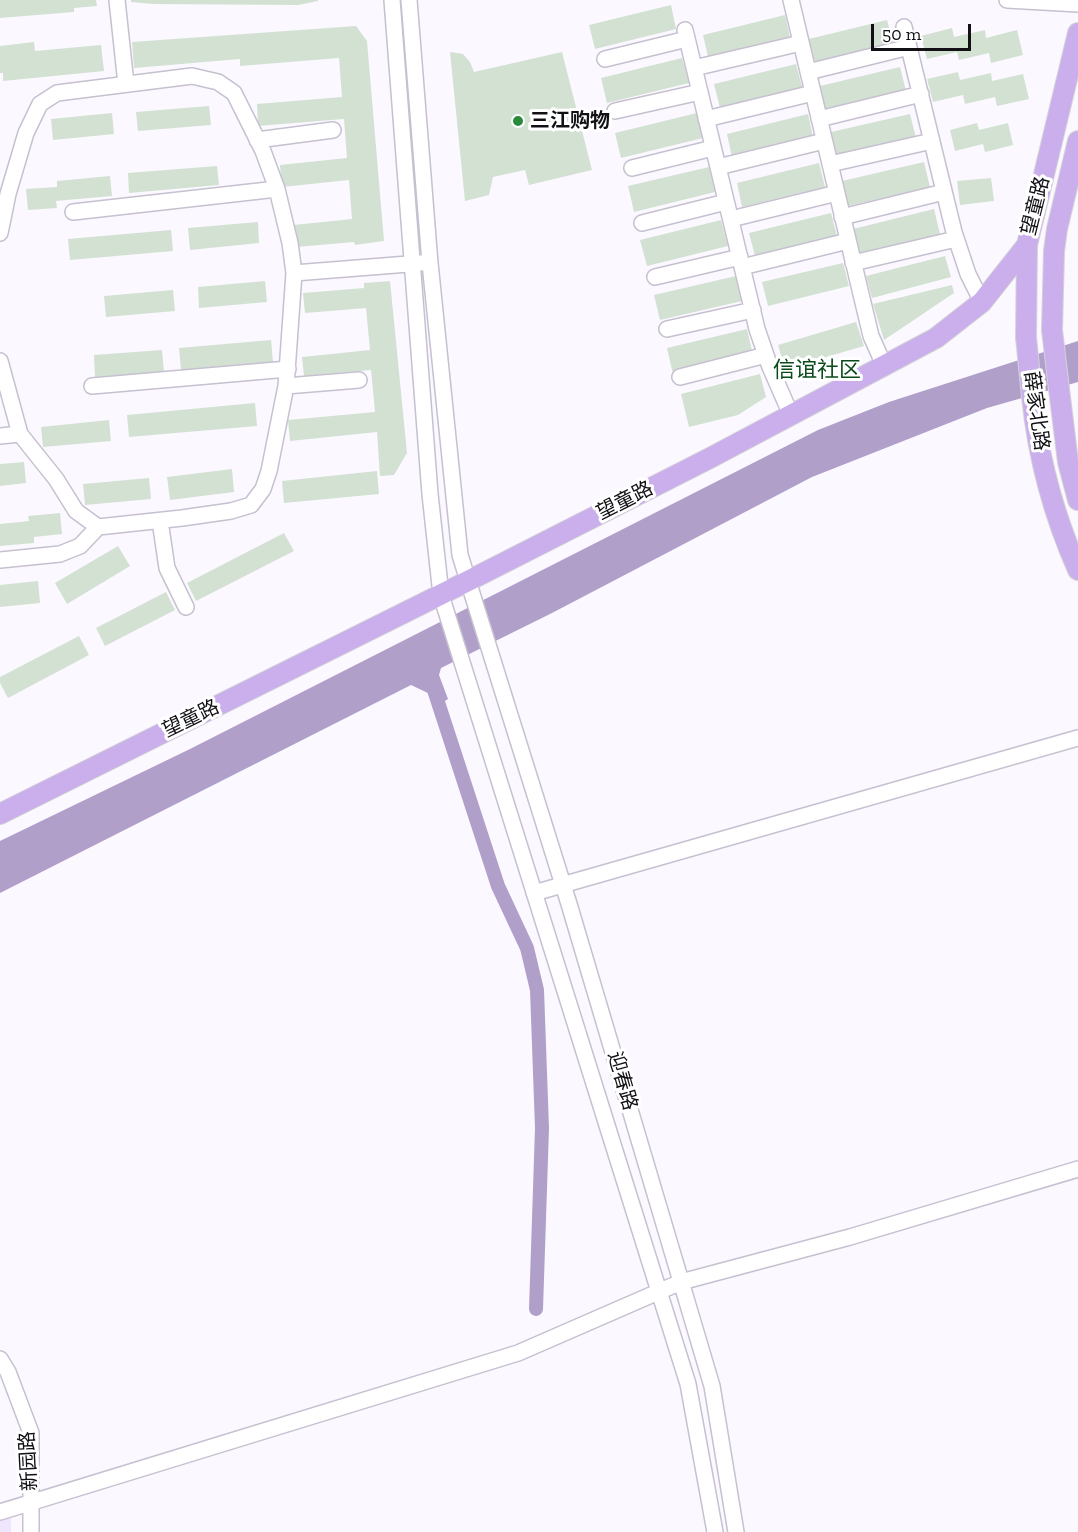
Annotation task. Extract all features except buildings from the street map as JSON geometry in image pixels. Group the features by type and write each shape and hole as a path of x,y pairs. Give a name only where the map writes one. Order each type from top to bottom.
{"main road":[{"name":"望童路","path":"0,814 441,595 936,338 982,302 1027,245 1078,33"},
{"name":"望童路","path":"1053,268 1057,229 1078,141"},
{"name":"薛家北路","path":"1027,245 1026,338 1036,434 1052,501 1078,570"},
{"name":"薛家北路","path":"1053,268 1052,330 1068,462 1078,500"}],"street":[{"path":"117,0 126,84"},
{"name":"迎春路","path":"392,0 430,494 441,595 688,1384 715,1532"},
{"name":"迎春路","path":"410,0 430,263 460,555 564,886 712,1386 736,1532"},
{"path":"791,0 871,336 884,365"},
{"path":"1007,0 1078,4"},
{"path":"904,27 956,239 968,274 982,302"},
{"path":"605,59 686,35 753,310 766,356 791,415"},
{"path":"694,68 801,44"},
{"path":"808,72 909,47"},
{"path":"0,233 8,194 26,133 40,104 57,93 192,76 218,82 234,93 277,189 290,243 294,273 286,386 269,471 262,489 251,505 231,511 98,527 80,546 60,554 0,560"},
{"path":"615,111 700,92"},
{"path":"706,119 813,93"},
{"path":"819,118 921,94"},
{"path":"257,140 333,130"},
{"path":"718,166 824,141"},
{"path":"830,164 932,141"},
{"path":"632,168 713,148"},
{"path":"73,212 277,189"},
{"path":"842,217 944,192"},
{"path":"731,219 837,194"},
{"path":"642,223 726,202"},
{"path":"853,263 956,239"},
{"path":"655,277 848,241"},
{"path":"294,273 430,263"},
{"path":"667,329 753,310"},
{"path":"680,377 766,356"},
{"path":"0,361 20,434 56,479 76,511 98,527"},
{"path":"92,386 288,369"},
{"path":"286,386 359,380"},
{"path":"0,436 20,434"},
{"path":"160,521 167,568 186,608"},
{"path":"534,893 1078,738"},
{"path":"0,1512 518,1353 681,1282 850,1237 1078,1169"},
{"name":"新园路","path":"0,1359 8,1372 31,1433 31,1532"}],"shaded area":[{"path":"1078,341 1078,382 987,408 812,477 552,613 441,668 439,675 448,699 434,708 430,694 411,685 0,893 0,841 190,749 818,430 889,402"},
{"path":"11,1515 11,1532 0,1532 0,1518"}],"waterway":[{"path":"434,690 498,886 527,948 537,990 542,1128 536,1309"}],"place":[{"name":"三江购物","path":"518,121"}],"district":[{"name":"信谊社区","path":"817,371"}]}
